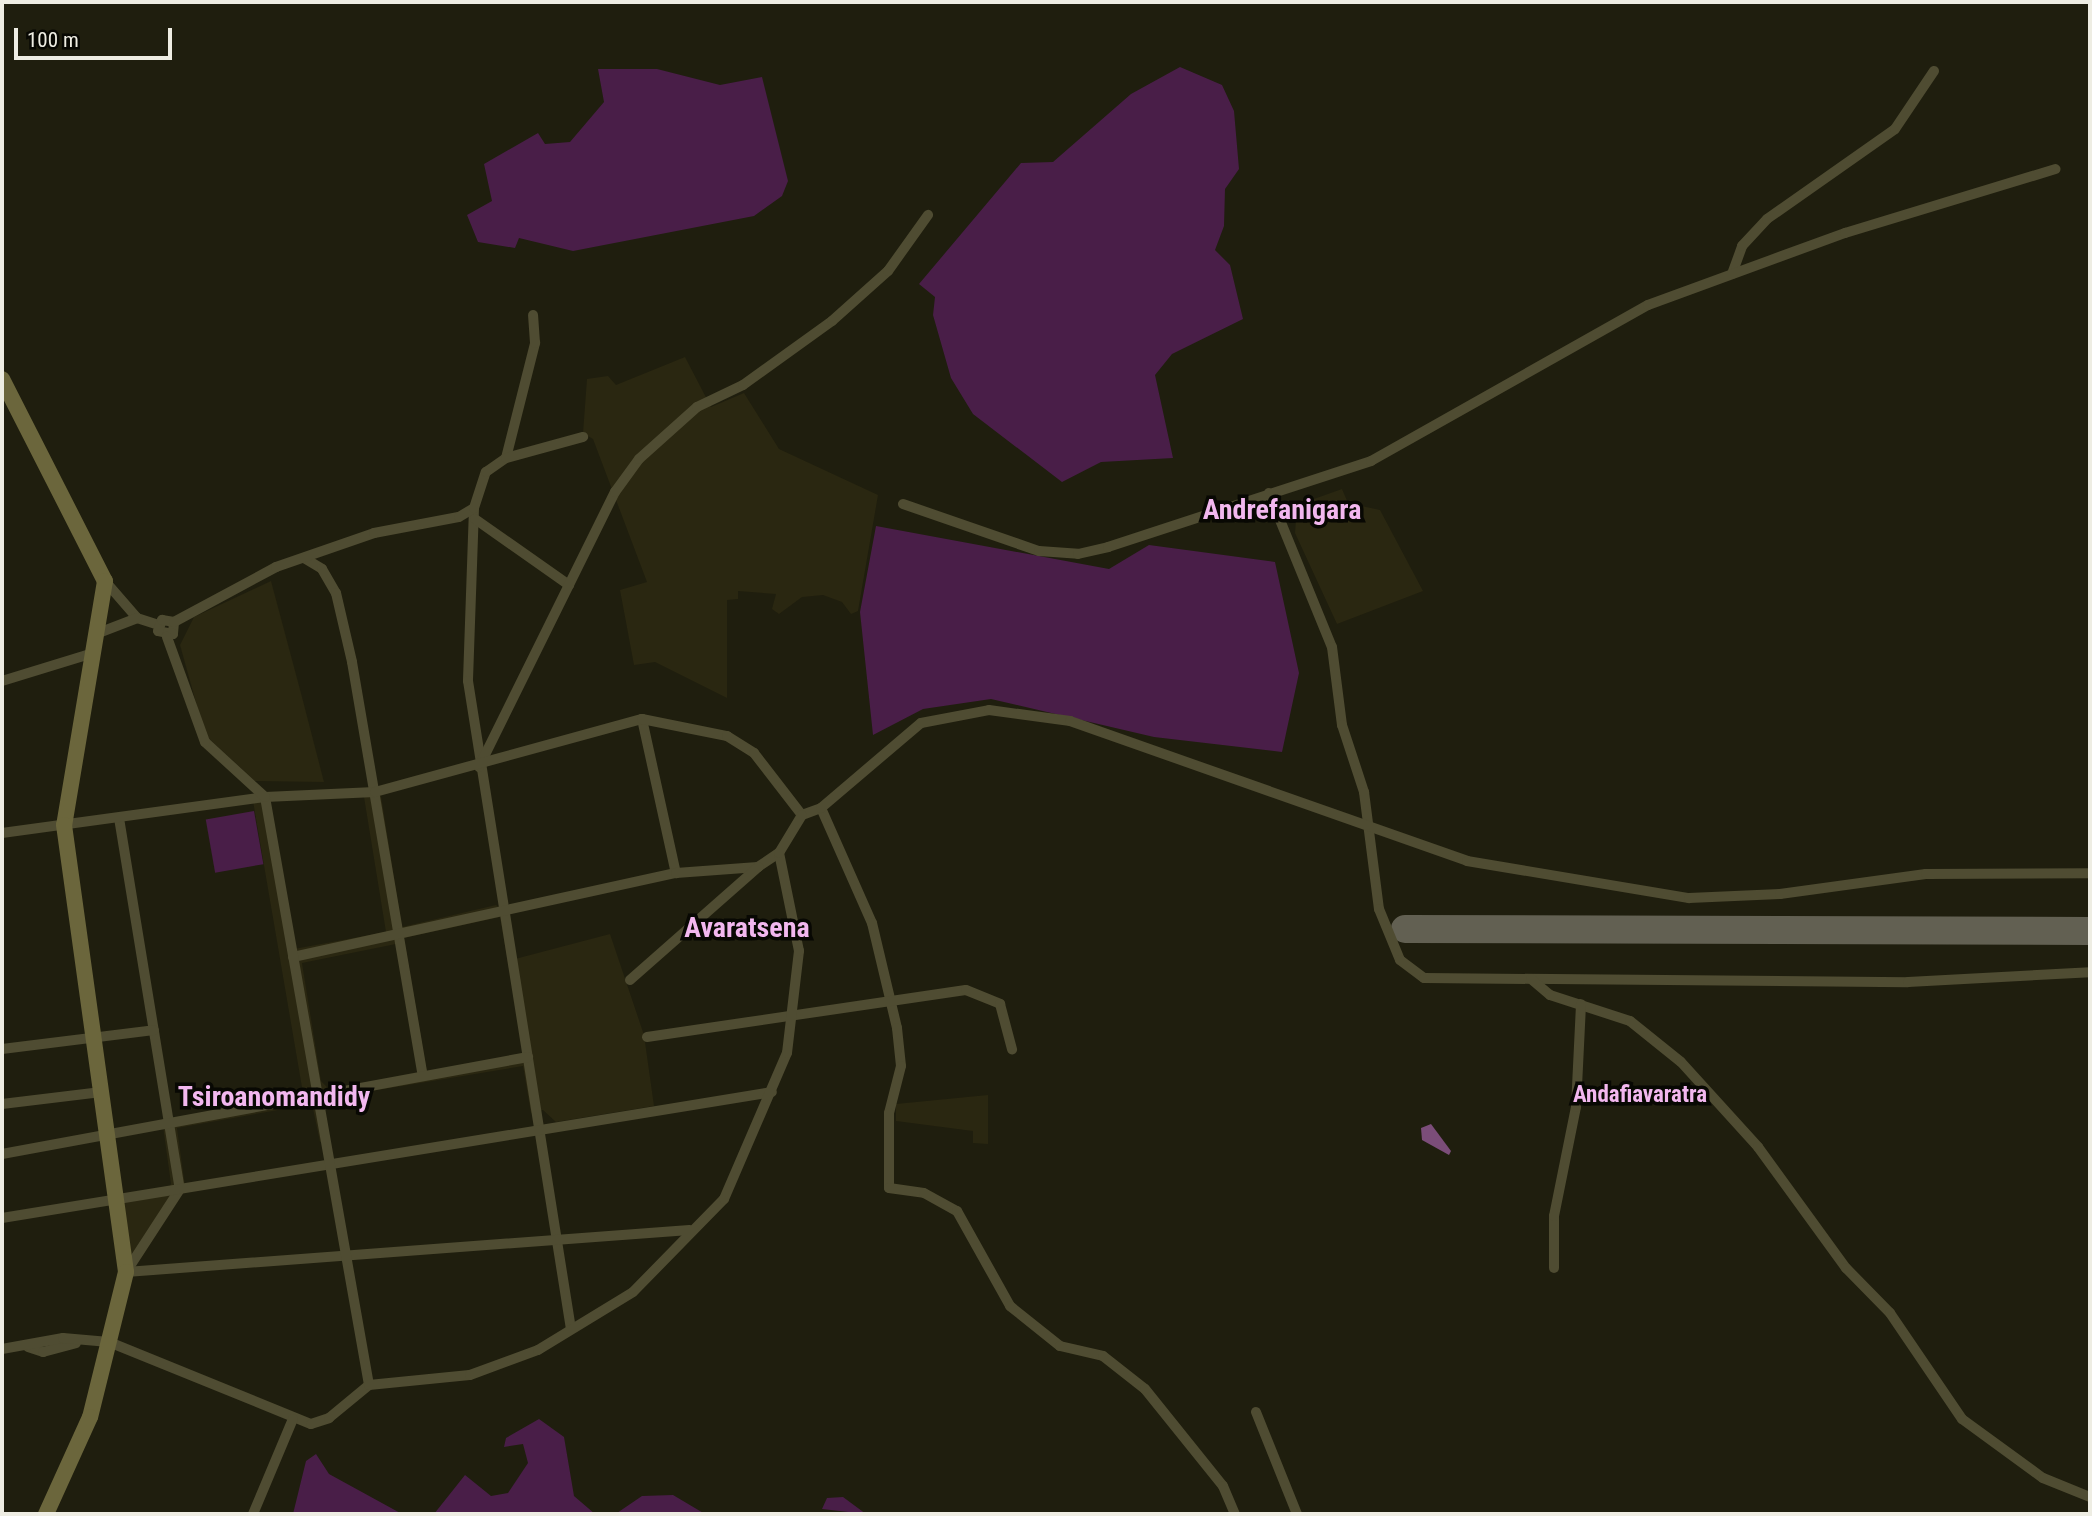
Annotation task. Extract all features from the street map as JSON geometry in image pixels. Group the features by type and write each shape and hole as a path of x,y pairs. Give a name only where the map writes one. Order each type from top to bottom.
{"main road":[{"path":"2,379 104,581 101,632 64,825 126,1272 90,1416 46,1514"}],"street":[{"path":"1732,274 1742,246 1767,219 1895,129 1934,71"},
{"path":"903,504 985,537 1078,554 1371,461 1648,305 1732,274 2055,170"},
{"path":"479,767 615,492 671,425 743,385 832,321 888,271 929,215"},
{"path":"506,458 535,343 533,315"},
{"path":"571,1329 479,767 468,681 474,514 486,472 506,458 583,437"},
{"path":"1269,493 1324,618 1367,824 1378,909 1400,960 1424,978 1908,982 2090,972"},
{"path":"474,514 569,585"},
{"path":"104,581 137,618 158,625 174,622 303,558 374,533 444,524 474,514"},
{"path":"303,558 322,569 336,593 375,792 423,1076"},
{"path":"101,632 137,618"},
{"path":"167,636 174,622"},
{"path":"158,625 167,636 201,735 265,797 369,1385"},
{"path":"2,681 97,652"},
{"path":"630,981 758,867 779,853 802,815 821,808 921,723 989,710 1070,721 1467,861 1689,898 1780,894 1926,874 2090,873"},
{"path":"642,719 676,873"},
{"path":"2,833 265,797 375,792 479,767 642,719 727,736 754,753 802,815"},
{"path":"821,808 872,923 890,999 901,1066 889,1113 889,1188 924,1193 957,1211 1010,1306 1060,1346 1103,1356 1145,1389 1223,1486 1235,1514"},
{"path":"119,818 180,1189 126,1272"},
{"path":"2,1349 28,1347 63,1338 76,1343 109,1342 293,1419 311,1424 329,1418 369,1385 470,1375 538,1350 571,1329 657,1272 690,1230 724,1199 772,1093 794,1011 799,951 779,853"},
{"path":"293,957 676,873 758,867"},
{"path":"1531,979 1550,995 1630,1021 1651,1037 1733,1117 1846,1268 1890,1313 1962,1419 2043,1478 2090,1497"},
{"path":"647,1037 794,1011 966,990 989,995 1000,1004 1012,1049"},
{"path":"1554,1268 1554,1216 1576,1107 1581,1004"},
{"path":"2,1049 154,1030"},
{"path":"2,1154 528,1057"},
{"path":"2,1104 101,1091"},
{"path":"2,1218 330,1165 539,1127 772,1093"},
{"path":"126,1272 690,1230"},
{"path":"1256,1412 1297,1514"},
{"path":"253,1514 293,1419"}],"shaded area":[{"path":"1180,67 1222,85 1234,111 1239,169 1225,189 1224,226 1215,250 1230,265 1243,319 1172,354 1155,375 1173,458 1101,462 1062,482 973,414 951,378 933,315 935,297 919,284 1021,163 1053,162 1131,94"},
{"path":"598,69 657,69 720,85 762,77 788,181 782,196 754,216 573,251 519,238 515,248 478,242 467,215 492,201 484,164 538,133 545,144 570,142 604,102"},
{"path":"685,357 711,407 744,393 779,449 878,495 858,611 851,614 842,602 823,595 802,597 779,614 772,609 776,594 738,591 738,599 727,600 727,698 655,662 634,665 620,590 647,582 593,439 583,433 587,379 608,376 616,385"},
{"path":"1342,489 1348,503 1380,510 1423,591 1337,624 1295,533 1297,505"},
{"path":"876,526 1109,569 1149,545 1275,562 1299,673 1282,752 1154,737 991,699 923,709 873,735 860,612"},
{"path":"271,581 324,782 255,781 205,735 180,645 194,617"},
{"path":"381,796 402,927 496,905 507,912 515,959 610,934 644,1035 654,1106 556,1122 543,1110 531,1113 523,1066 323,1099 330,1140 320,1142 312,1104 177,1128 185,1186 141,1258 129,1253 122,1201 165,1194 171,1184 162,1119 304,1099 253,801 268,799 294,949 386,932 364,797","holes":["500,917 524,1055 427,1072 404,938","396,944 418,1074 330,1090 321,1081 302,963"]},
{"path":"254,811 263,864 215,873 206,820"},
{"path":"988,1095 988,1144 973,1143 973,1131 896,1121 896,1104"},
{"path":"1431,1124 1451,1151 1449,1155 1422,1140 1421,1128"},
{"path":"539,1419 564,1437 574,1496 595,1514 434,1514 465,1475 491,1496 508,1493 528,1463 523,1444 504,1447 506,1438"},
{"path":"316,1454 329,1474 402,1514 293,1514 306,1461"},
{"path":"673,1495 705,1514 599,1514 617,1513 642,1496"},
{"path":"843,1497 866,1514 822,1509 827,1498"}],"taxiway":[{"path":"1405,929 2090,931"}],"district":[{"name":"Andrefanigara","path":"1282,510"},
{"name":"Avaratsena","path":"747,928"},
{"name":"Andafiavaratra","path":"1640,1095"},
{"name":"Tsiroanomandidy","path":"274,1097"}]}
